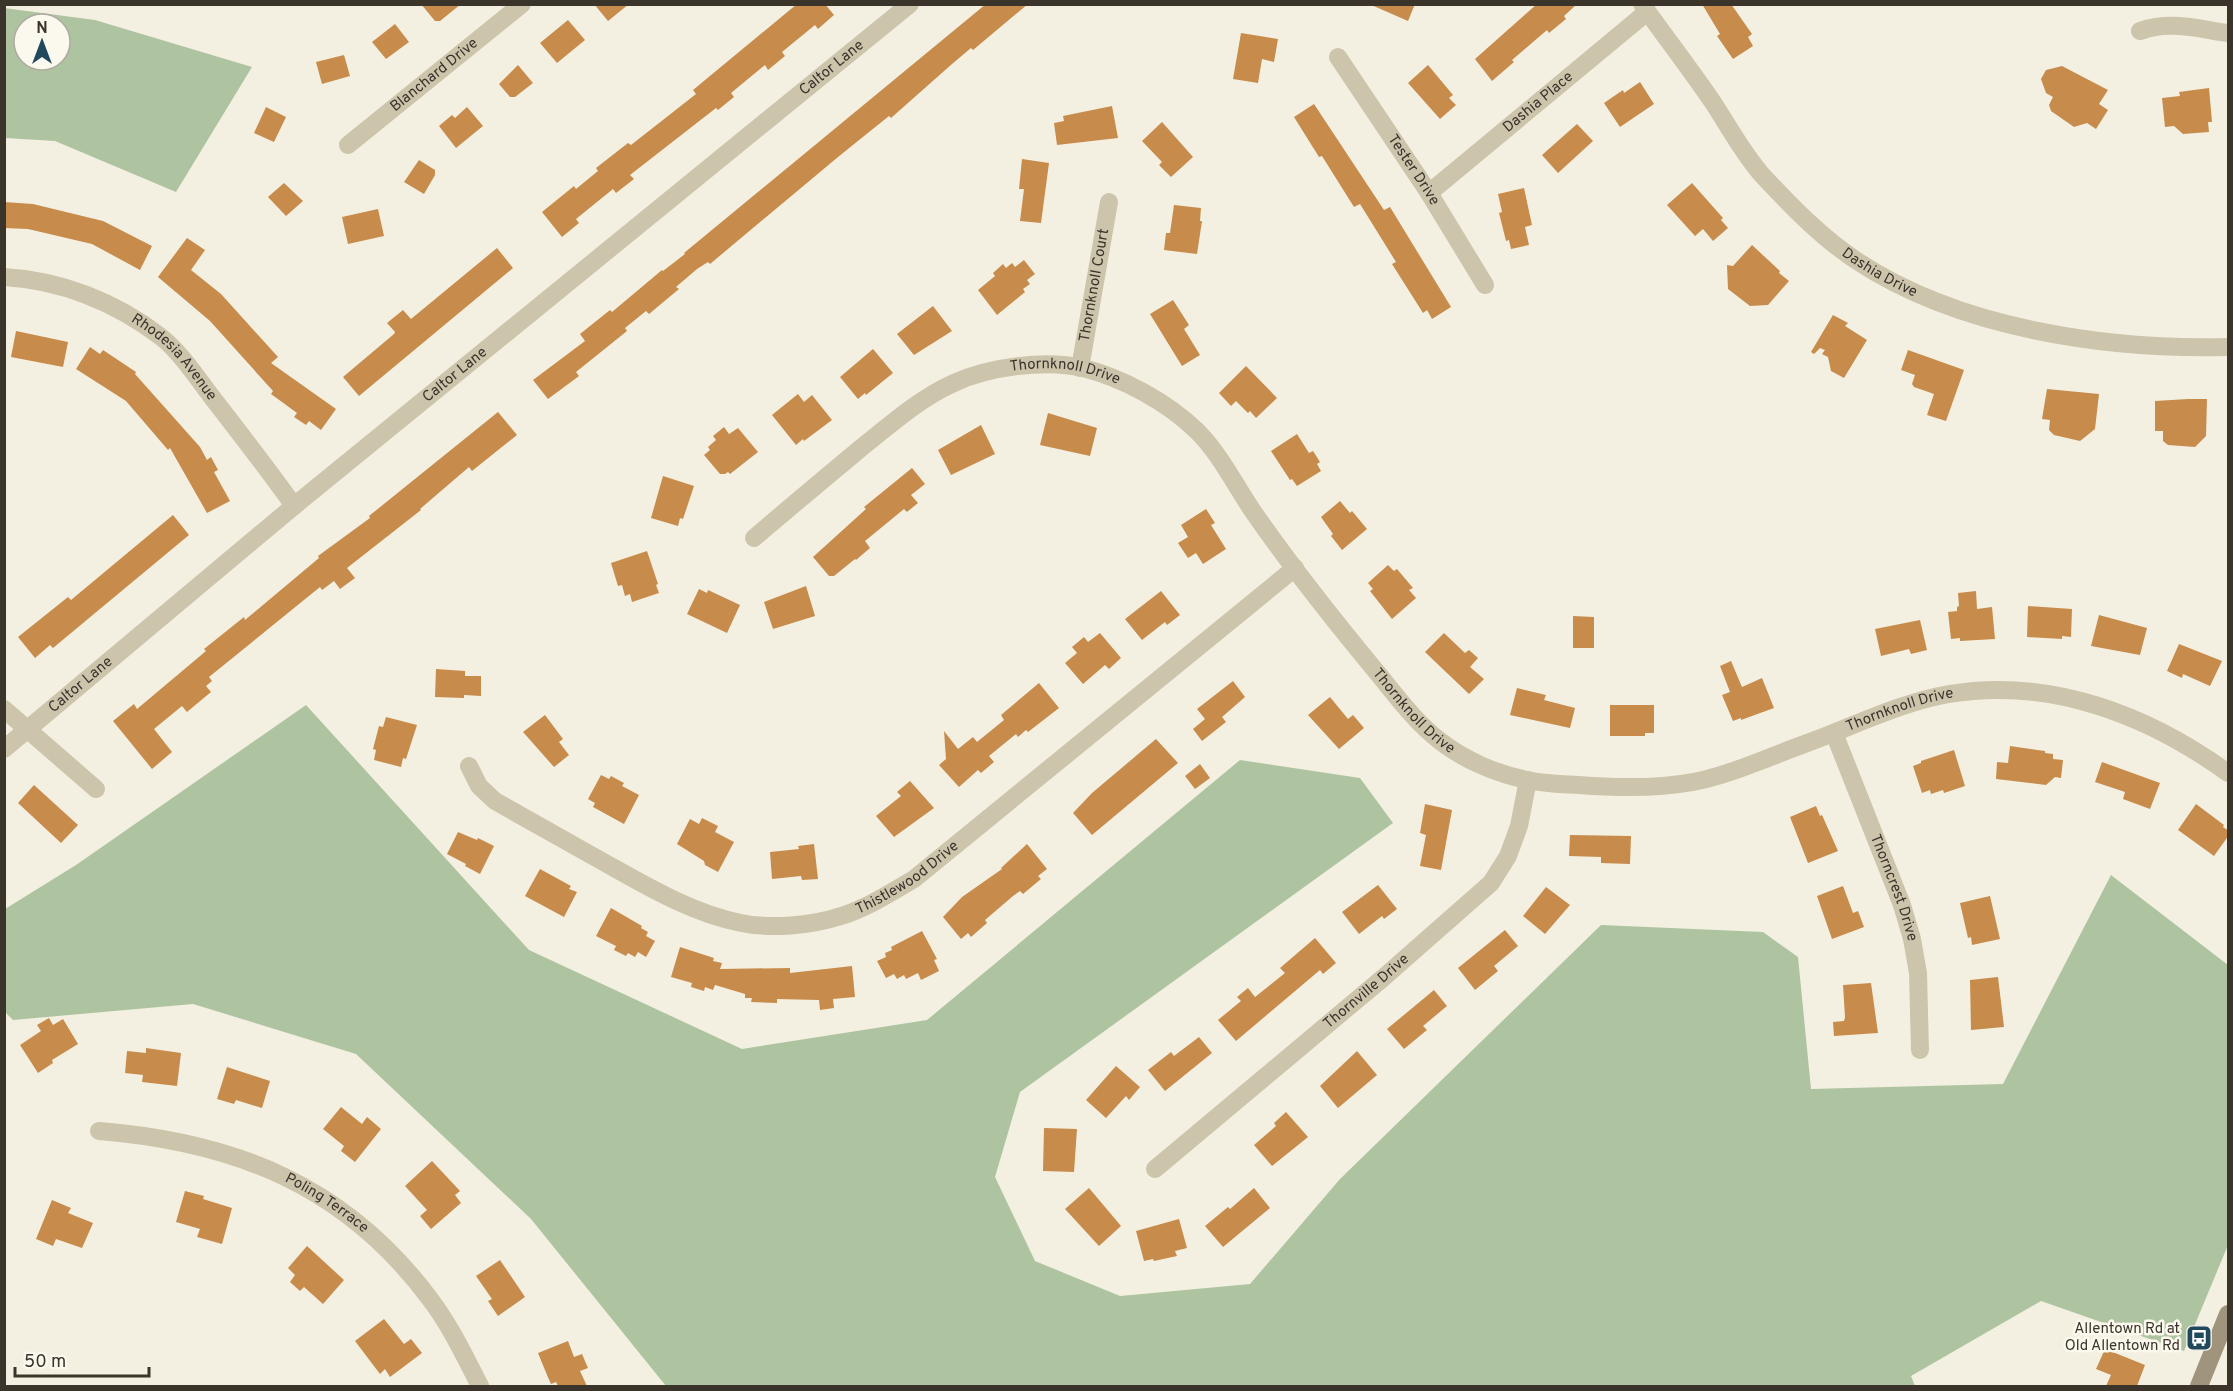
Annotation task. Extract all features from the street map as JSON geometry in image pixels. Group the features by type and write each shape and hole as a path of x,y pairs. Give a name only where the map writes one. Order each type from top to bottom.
{"main road":[{"path":"2199,1386 2229,1314"}],"street":[{"name":"Blanchard Drive","path":"348,145 522,4"},
{"name":"Caltor Lane","path":"4,749 294,506 910,4"},
{"name":"Dashia Place","path":"1429,193 1645,8"},
{"name":"Dashia Drive","path":"1645,8 1691,70 1761,174 1817,230 1856,261 1887,279 1960,311 2012,325 2128,344 2184,348 2229,347"},
{"path":"2140,32 2155,26 2170,25 2229,33"},
{"name":"Tester Drive","path":"1338,57 1429,193 1485,285"},
{"name":"Thornknoll Court","path":"1080,368 1109,202"},
{"name":"Rhodesia Avenue","path":"4,277 68,287 128,313 163,338 200,382 294,506"},
{"name":"Thornknoll Drive","path":"753,538 887,427 924,399 950,384 975,374 996,370 1045,365 1080,368 1133,388 1172,410 1187,422 1217,455 1252,509 1295,568 1406,708 1438,740 1460,755 1492,769 1527,780 1615,788 1655,787 1695,782 1733,771 1903,706 1950,694 2002,690 2043,694 2102,706 2141,721 2177,739 2229,773"},
{"name":"Thistlewood Drive","path":"469,766 479,786 495,801 638,882 676,900 740,922 769,926 804,924 840,917 870,905 914,879 1295,568"},
{"path":"4,709 96,789"},
{"name":"Thorncrest Drive","path":"1834,733 1902,905 1912,939 1919,983 1920,1050"},
{"name":"Thornville Drive","path":"1155,1169 1383,978 1491,884 1508,856 1519,826 1527,780"},
{"name":"Poling Terrace","path":"99,1131 136,1134 201,1146 232,1155 260,1165 325,1198 364,1228 412,1276 432,1301 480,1386"}],"green space":[{"path":"4,8 34,12 12,12 12,72 72,72 72,17 95,20 252,67 176,192 55,141 5,138"},
{"path":"306,705 529,950 742,1049 927,1020 1240,760 1360,778 1393,823 1020,1092 995,1177 1035,1261 1120,1296 1250,1284 1340,1179 1601,925 1763,932 1798,957 1811,1089 2003,1084 2111,875 2228,965 2228,1245 2184,1351 2041,1301 1911,1376 1915,1386 666,1386 531,1219 356,1054 193,1004 13,1020 5,1012 5,909 76,865"}],"building":[{"path":"421,4 461,4 440,21 435,21"},
{"path":"594,4 629,4 608,21"},
{"path":"797,4 825,4 834,15 818,29 815,25 782,52 785,56 768,70 765,65 731,93 734,97 718,110 716,108 630,175 634,179 616,193 613,189 576,219 579,223 562,237 542,212 574,186 576,189 598,171 596,168 628,143 631,145 696,94 693,90"},
{"path":"986,4 1028,4 973,50 971,48 891,118 889,116 838,157 710,264 708,262 697,269 676,287 679,289 649,314 646,311 625,328 627,331 576,372 579,376 548,399 533,380 585,341 580,334 610,310 612,312 685,254"},
{"path":"1369,4 1415,4 1408,21"},
{"path":"1537,4 1577,4 1564,16 1566,19 1549,33 1547,30 1492,81 1475,59"},
{"path":"1702,4 1731,4 1752,34 1748,37 1753,46 1733,59 1717,36 1720,34"},
{"path":"568,20 585,40 557,63 540,43"},
{"path":"395,24 409,42 386,59 372,42"},
{"path":"1241,33 1278,39 1274,62 1262,59 1258,83 1233,79"},
{"path":"344,55 350,76 322,84 316,62"},
{"path":"518,65 533,83 515,97 510,97 499,84"},
{"path":"1428,65 1453,95 1449,98 1456,105 1440,119 1408,83"},
{"path":"2062,66 2108,90 2099,104 2108,110 2096,129 2087,123 2074,127 2051,111 2049,105 2053,97 2046,93 2041,79 2046,70"},
{"path":"1640,82 1654,104 1620,127 1604,103"},
{"path":"2209,88 2212,122 2208,122 2209,132 2183,134 2174,126 2165,127 2162,98 2180,96 2179,92"},
{"path":"1314,104 1384,210 1390,207 1451,307 1432,319 1427,310 1423,313 1392,264 1396,262 1360,204 1354,207 1294,117"},
{"path":"1112,106 1118,138 1057,145 1054,123 1064,121 1063,116"},
{"path":"266,107 286,117 274,142 254,133"},
{"path":"467,107 483,126 456,148 439,126 452,115 455,118"},
{"path":"1162,122 1193,157 1171,177 1159,165 1162,162 1142,141"},
{"path":"1577,124 1593,141 1558,173 1542,155"},
{"path":"1022,159 1049,163 1041,223 1020,221 1024,189 1019,189"},
{"path":"419,160 435,170 435,175 424,194 404,182"},
{"path":"284,183 303,201 286,216 268,197"},
{"path":"1692,183 1723,218 1721,220 1728,228 1713,241 1703,229 1695,236 1667,205"},
{"path":"1524,188 1532,225 1525,227 1529,245 1511,249 1509,240 1506,241 1499,213 1502,212 1498,194"},
{"path":"4,202 33,204 103,221 152,246 140,270 92,244 28,229 4,228"},
{"path":"1174,205 1201,208 1200,221 1202,221 1197,254 1164,250 1166,233 1170,233"},
{"path":"378,209 384,236 348,244 342,217"},
{"path":"187,238 205,250 191,270 221,294 278,357 271,363 336,409 321,430 309,421 306,425 294,417 297,413 271,394 273,391 210,321 158,277"},
{"path":"1752,245 1789,281 1768,305 1750,306 1728,289 1727,265 1733,266"},
{"path":"497,248 513,268 359,396 343,377 394,334 395,332 387,323 403,310 411,319"},
{"path":"1024,260 1035,274 1027,280 1030,284 1023,289 1025,292 997,315 978,290 995,276 993,273 1003,264 1006,268 1012,263 1015,267"},
{"path":"1173,300 1189,325 1184,329 1200,355 1182,366 1150,314"},
{"path":"933,306 952,331 914,355 897,334"},
{"path":"1833,315 1848,323 1845,326 1867,340 1844,378 1831,371 1828,357 1822,354 1825,350 1820,348 1814,354 1811,352"},
{"path":"16,331 68,342 63,367 11,357"},
{"path":"90,347 100,354 103,350 136,372 135,374 200,447 207,460 211,457 218,470 214,472 230,501 207,513 170,448 168,450 126,401 76,369"},
{"path":"873,349 893,373 858,399 840,377"},
{"path":"1908,350 1964,370 1946,421 1927,415 1934,394 1914,387 1912,384 1915,375 1901,370"},
{"path":"1246,366 1277,398 1256,418 1236,401 1231,406 1219,393"},
{"path":"2047,389 2099,394 2095,429 2080,441 2054,435 2049,430 2050,420 2042,419"},
{"path":"798,394 804,402 812,395 832,420 796,445 772,415"},
{"path":"2207,399 2206,436 2195,447 2168,445 2163,441 2163,431 2155,431 2155,401"},
{"path":"498,412 517,435 472,471 469,467 421,510 347,568 355,578 340,589 334,581 322,590 320,587 209,677 212,681 206,686 211,692 187,712 182,706 154,729 172,752 152,769 113,721 134,704 137,709 206,651 204,649 244,617 245,620 319,558 318,556 370,518 369,516"},
{"path":"1048,413 1097,428 1090,456 1040,445"},
{"path":"981,425 995,454 951,475 938,450"},
{"path":"724,427 729,434 738,428 758,452 730,474 728,472 720,474 704,455 710,450 708,447 716,440 713,436"},
{"path":"1297,434 1309,453 1313,451 1320,462 1317,464 1321,471 1297,486 1292,479 1290,480 1271,451"},
{"path":"912,468 925,484 911,495 918,503 907,512 904,509 865,541 870,548 856,560 834,576 829,576 813,557 866,509 864,507"},
{"path":"663,476 694,486 683,519 680,518 678,526 651,518"},
{"path":"1340,501 1367,529 1342,550 1321,517"},
{"path":"1206,509 1215,523 1211,525 1226,549 1203,564 1196,553 1188,558 1178,543 1188,537 1181,525"},
{"path":"173,515 189,535 53,648 50,645 35,658 18,637 68,597 71,600"},
{"path":"647,551 659,593 632,602 630,594 625,596 622,585 618,586 611,563"},
{"path":"1388,565 1394,571 1397,569 1413,588 1409,590 1416,598 1392,619 1370,591 1373,589 1368,583"},
{"path":"806,586 815,616 773,629 764,602"},
{"path":"699,589 707,593 708,590 740,605 727,633 687,614"},
{"path":"1161,591 1180,615 1167,625 1165,622 1142,640 1125,619"},
{"path":"1976,591 1977,609 1992,607 1995,639 1960,641 1960,638 1951,639 1948,612 1957,611 1958,593"},
{"path":"2028,606 2072,609 2071,637 2062,636 2062,639 2027,637"},
{"path":"2099,615 2147,628 2140,655 2091,646"},
{"path":"1573,616 1594,617 1594,648 1573,648"},
{"path":"1920,620 1927,650 1911,654 1909,649 1881,656 1875,629"},
{"path":"1100,633 1121,658 1109,669 1105,665 1083,684 1065,663 1077,653 1072,647 1084,637 1088,642"},
{"path":"1444,633 1465,653 1469,650 1478,658 1470,667 1484,679 1469,694 1425,652"},
{"path":"2179,644 2222,661 2210,686 2183,674 2182,678 2167,671"},
{"path":"1731,661 1742,687 1762,678 1774,708 1733,721 1722,695 1730,692 1720,666"},
{"path":"436,669 465,671 465,676 481,676 481,696 435,697"},
{"path":"1233,681 1245,697 1222,717 1226,722 1202,741 1193,729 1205,719 1197,709"},
{"path":"1039,683 1059,708 1028,732 1026,730 1018,737 1016,734 989,756 994,762 981,773 978,770 959,787 939,765 946,759 944,731 958,749 973,737 977,742 1004,720 1001,715"},
{"path":"1517,688 1546,695 1544,700 1575,708 1570,728 1510,715"},
{"path":"1330,697 1348,719 1353,715 1364,728 1339,749 1308,715"},
{"path":"1610,705 1654,705 1654,733 1645,733 1645,736 1610,736"},
{"path":"545,715 563,739 559,742 569,755 554,767 523,732"},
{"path":"386,717 417,725 406,759 403,758 401,767 374,760 376,750 373,749 379,726 383,727"},
{"path":"1156,739 1178,763 1092,835 1073,813 1092,793"},
{"path":"2010,746 2045,751 2045,753 2053,754 2053,759 2063,760 2061,778 2055,777 2046,785 1996,779 1997,762 2008,763"},
{"path":"1954,750 1965,786 1944,793 1943,790 1931,794 1930,790 1922,793 1913,766"},
{"path":"2102,762 2160,783 2150,809 2123,799 2125,792 2095,782"},
{"path":"1200,764 1210,778 1195,789 1185,776"},
{"path":"601,775 609,779 611,776 624,783 622,786 639,795 624,824 593,807 595,803 588,799"},
{"path":"910,781 934,808 894,837 876,816 901,796 897,792"},
{"path":"34,785 78,825 61,843 18,803"},
{"path":"1425,804 1452,810 1441,870 1420,866 1426,835 1420,833"},
{"path":"2196,804 2229,831 2229,835 2214,856 2178,830"},
{"path":"1816,806 1838,851 1808,863 1790,817"},
{"path":"702,818 718,826 715,832 734,842 718,872 677,844 690,819 699,824"},
{"path":"458,832 494,846 480,874 447,854"},
{"path":"1570,835 1631,836 1630,864 1601,863 1601,857 1569,856"},
{"path":"814,844 818,879 802,880 801,876 772,879 770,852 799,849 798,846"},
{"path":"1027,844 1047,869 1038,876 1041,879 1023,894 1020,891 1013,896 985,920 987,923 971,937 968,933 961,939 943,917 962,897 1002,869"},
{"path":"540,869 571,886 569,889 577,892 564,917 525,896"},
{"path":"1378,885 1397,909 1384,919 1382,916 1359,934 1342,912"},
{"path":"1843,886 1853,913 1858,911 1864,927 1832,939 1817,896"},
{"path":"1546,887 1570,905 1545,934 1523,916"},
{"path":"1990,896 2000,939 1972,945 1971,937 1968,938 1960,903"},
{"path":"611,908 642,926 641,928 648,932 646,936 655,941 646,957 638,952 635,957 628,953 626,956 614,950 616,946 596,936"},
{"path":"1505,930 1518,946 1494,966 1498,971 1475,990 1458,968"},
{"path":"922,931 937,959 934,960 939,971 921,980 918,973 906,979 904,975 897,979 894,974 886,978 877,961 886,957 885,953 892,950 891,947"},
{"path":"1315,938 1336,963 1323,974 1320,970 1236,1041 1218,1020 1241,1001 1237,997 1248,988 1255,997 1285,973 1280,968"},
{"path":"680,947 714,958 713,961 722,963 720,969 790,968 790,973 852,966 855,997 833,999 834,1008 820,1010 819,1000 777,999 777,1003 751,1002 752,998 745,998 745,994 715,985 713,990 705,987 704,991 691,987 692,983 671,977"},
{"path":"1998,977 2004,1027 1971,1030 1970,980"},
{"path":"1871,983 1878,1033 1834,1036 1833,1022 1844,1021 1845,1017 1843,985"},
{"path":"1434,990 1447,1006 1423,1026 1427,1030 1404,1049 1387,1029"},
{"path":"49,1018 53,1025 63,1019 78,1044 52,1060 53,1063 38,1073 20,1045 41,1031 37,1025"},
{"path":"1199,1037 1212,1053 1165,1091 1148,1070 1171,1052 1174,1056"},
{"path":"146,1048 181,1053 177,1086 142,1082 143,1075 125,1073 127,1051 146,1053"},
{"path":"1357,1051 1377,1075 1338,1108 1320,1086"},
{"path":"1116,1066 1140,1087 1129,1100 1126,1096 1106,1118 1086,1100"},
{"path":"227,1067 270,1081 262,1108 236,1100 234,1104 217,1099"},
{"path":"341,1107 362,1124 367,1117 381,1129 355,1162 341,1151 344,1146 323,1129"},
{"path":"1286,1112 1308,1137 1272,1166 1254,1145 1276,1126 1274,1123"},
{"path":"1044,1128 1077,1129 1074,1172 1043,1171"},
{"path":"432,1161 460,1191 455,1195 461,1203 431,1229 420,1216 427,1210 405,1186"},
{"path":"1089,1188 1121,1226 1099,1246 1065,1209"},
{"path":"1254,1188 1270,1208 1223,1247 1205,1226 1228,1207 1230,1209"},
{"path":"185,1191 232,1208 222,1244 197,1237 200,1229 176,1222"},
{"path":"52,1200 71,1208 68,1213 93,1223 82,1248 56,1239 53,1246 36,1239"},
{"path":"1179,1219 1187,1248 1175,1251 1177,1256 1144,1261 1136,1231"},
{"path":"307,1246 344,1280 323,1304 304,1287 300,1291 290,1282 295,1275 288,1268"},
{"path":"500,1260 525,1297 498,1316 488,1301 492,1299 476,1276"},
{"path":"384,1319 404,1344 411,1339 422,1353 390,1377 385,1369 380,1374 355,1341"},
{"path":"568,1341 574,1357 582,1354 588,1368 580,1371 587,1386 558,1386 556,1382 551,1384 547,1375 538,1353"},
{"path":"2105,1349 2145,1365 2137,1386 2106,1386 2111,1375 2096,1369"}],"place":[{"name":"Allentown Rd at Old Allentown Rd","path":"2199,1338"}]}
